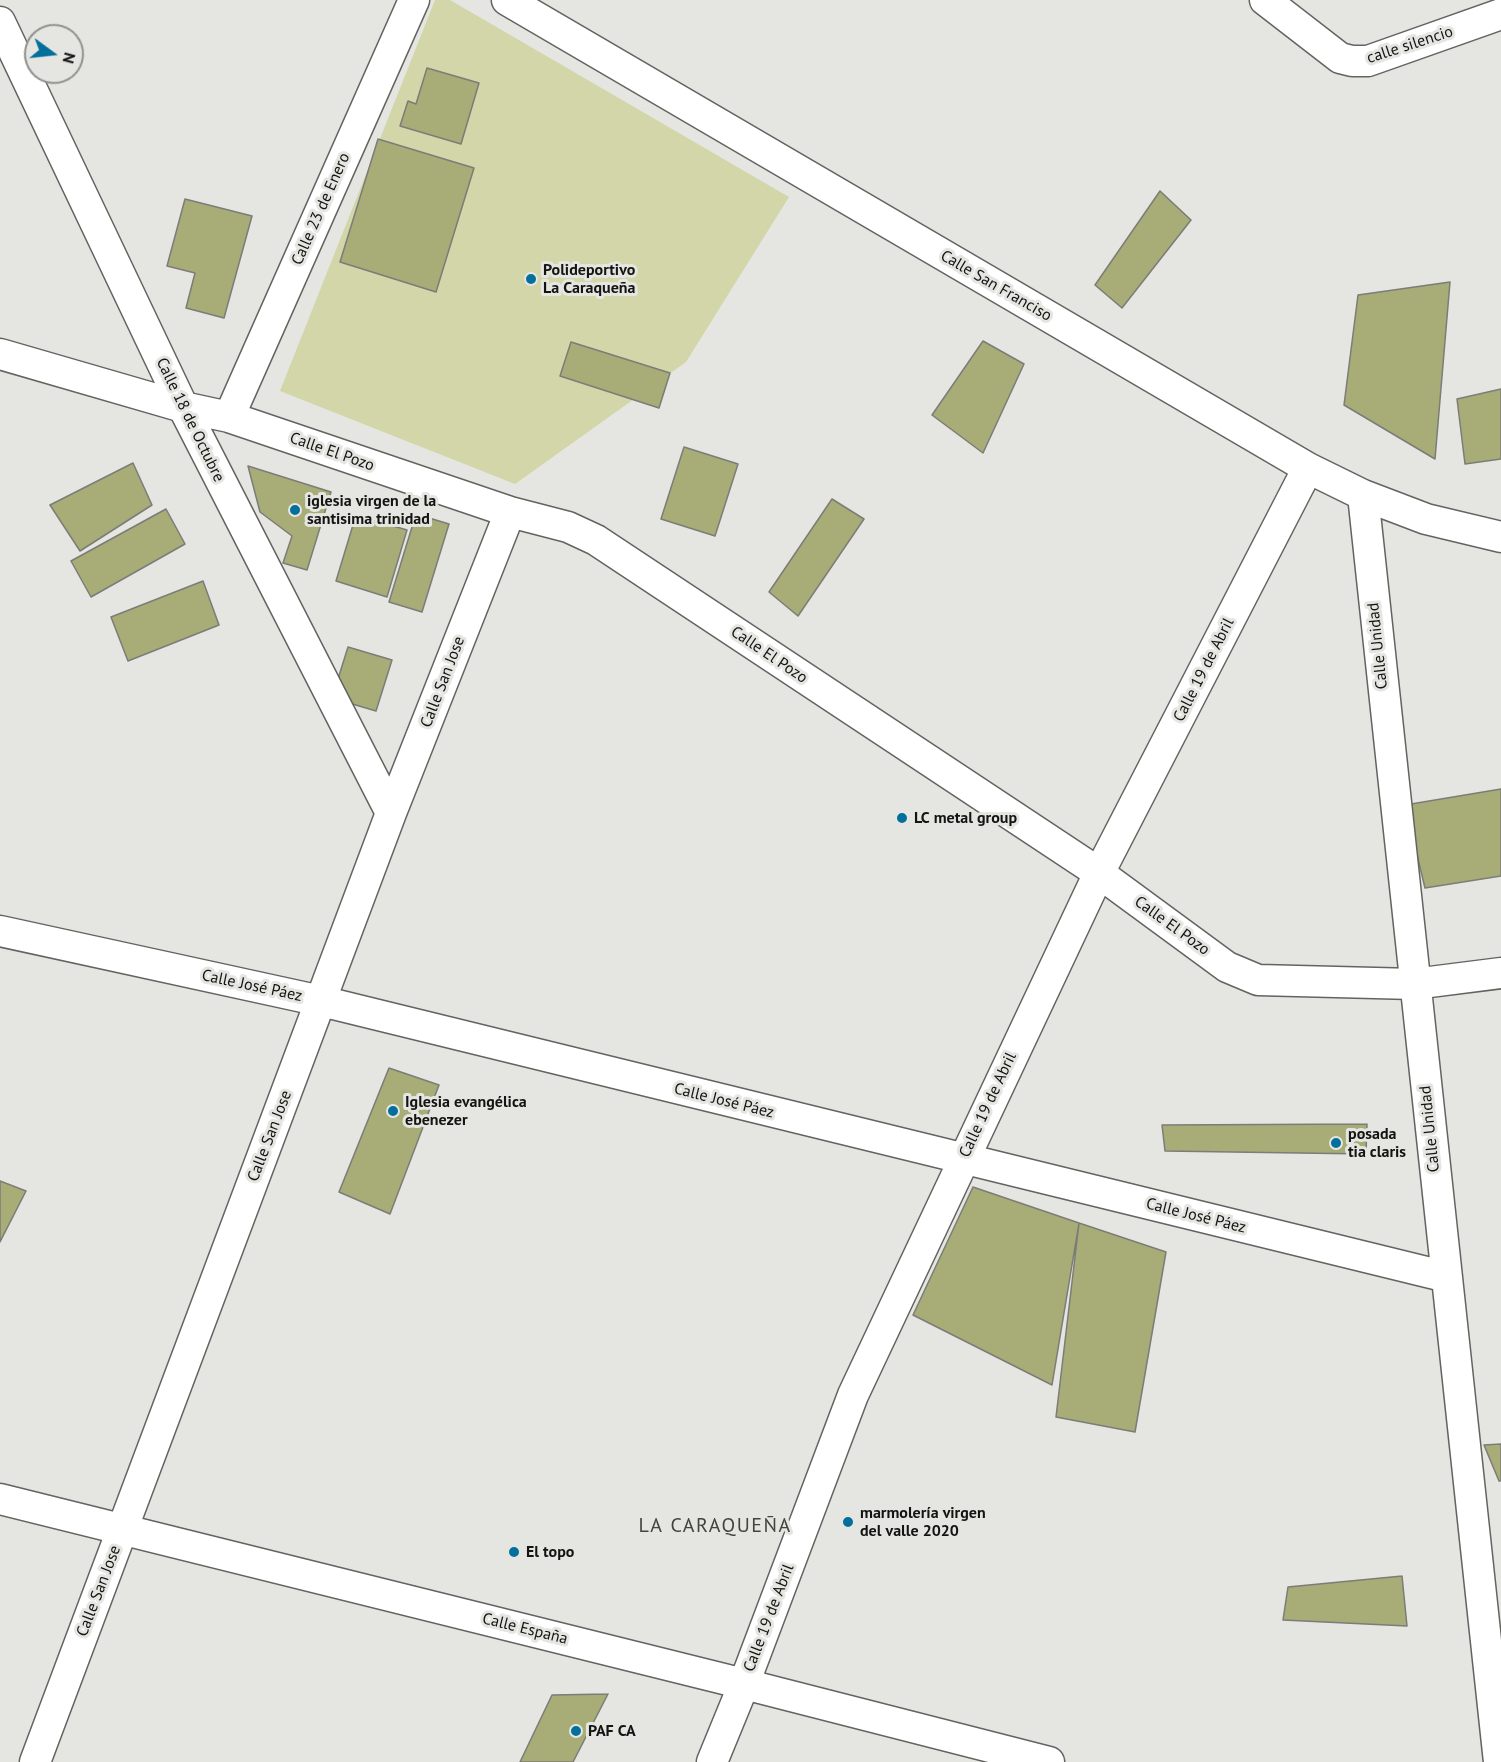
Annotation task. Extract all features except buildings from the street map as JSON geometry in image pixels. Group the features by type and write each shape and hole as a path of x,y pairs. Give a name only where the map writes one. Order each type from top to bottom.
{"street":[{"name":"Calle 23 de Enero","path":"229,417 414,0"},
{"name":"Calle San Franciso","path":"507,0 1308,468 1363,495 1426,519 1501,537"},
{"name":"calle silencio","path":"1265,0 1340,58 1352,61 1368,61 1501,14"},
{"name":"Calle 18 de Octubre","path":"0,22 183,407 391,813"},
{"name":"Calle El Pozo","path":"0,354 183,407 229,417 510,512 567,527 596,540 1098,873 1227,967 1258,980 1414,984 1501,973"},
{"name":"Calle 19 de Abril","path":"712,1762 744,1684 853,1395 1098,873 1308,468"},
{"name":"Calle Unidad","path":"1363,495 1499,1762"},
{"name":"Calle San Jose","path":"35,1762 391,813 510,512"},
{"name":"Calle José Páez","path":"0,931 321,1001 1447,1277"},
{"name":"Calle España","path":"0,1499 123,1528 1048,1762"}],"green space":[{"name":"Polideportivo La Caraqueña","path":"435,0 450,0 789,197 686,362 515,484 280,391"}],"place":[{"name":"Polideportivo La Caraqueña","path":"531,279"},
{"name":"iglesia virgen de la santisima trinidad","path":"295,510"},
{"name":"LC metal group","path":"902,818"},
{"name":"Iglesia evangélica ebenezer","path":"393,1111"},
{"name":"posada tia claris","path":"1336,1143"},
{"name":"marmolería virgen del valle 2020","path":"848,1522"},
{"name":"El topo","path":"514,1552"},
{"name":"PAF CA","path":"576,1731"}],"district":[{"name":"LA CARAQUEÑA","path":"715,1526"}]}
